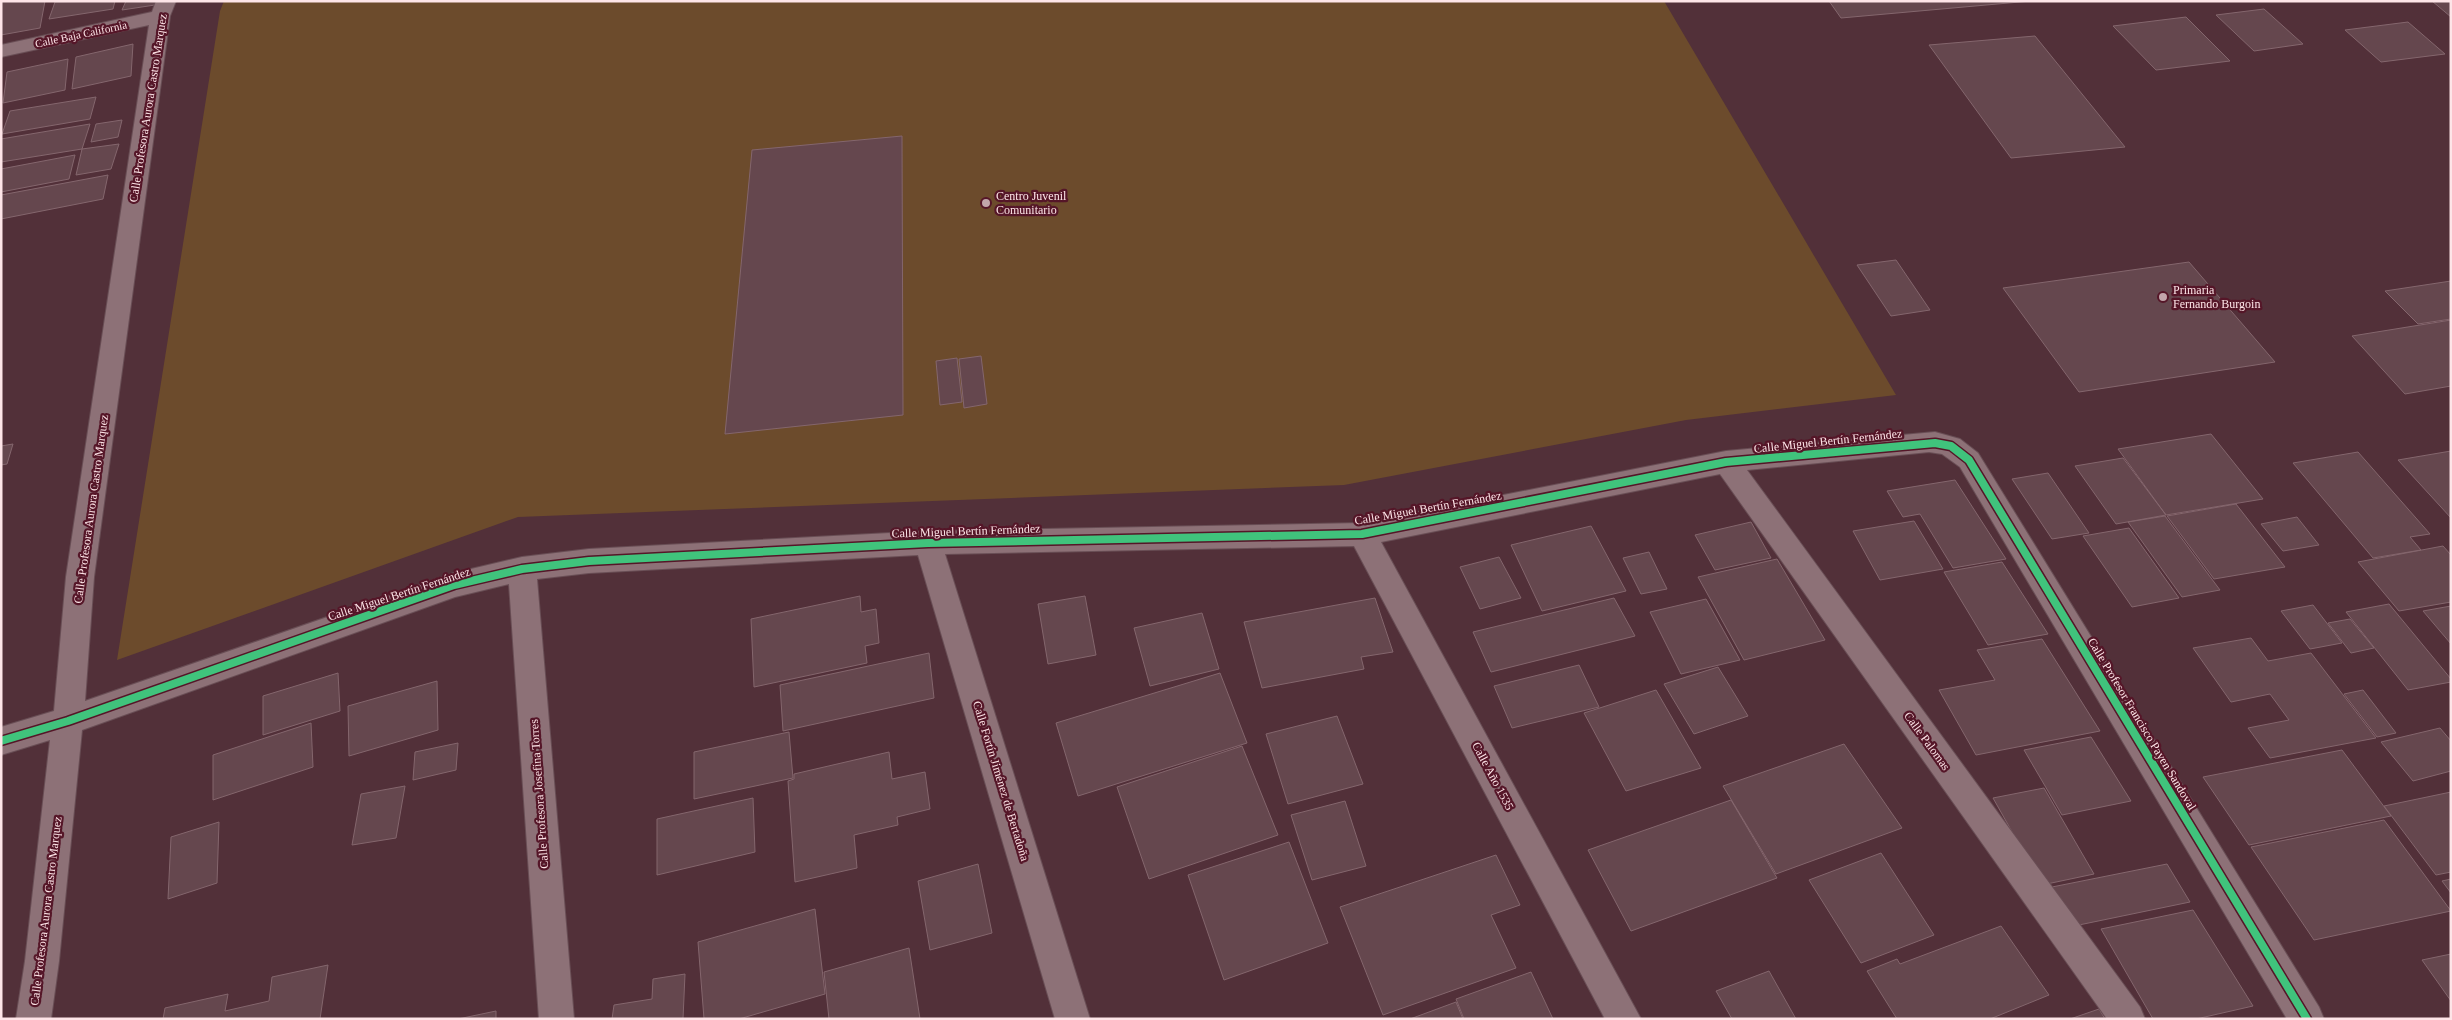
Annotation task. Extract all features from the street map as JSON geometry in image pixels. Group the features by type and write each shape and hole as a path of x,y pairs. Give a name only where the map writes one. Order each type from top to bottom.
{"street":[{"name":"Calle Baja California","path":"1,51 163,9"},
{"name":"Calle Profesora Aurora Castro Marquez","path":"33,1019 42,961 68,721 80,576 163,9"},
{"name":"Calle Miguel Bertín Fernández","path":"1,741 68,721 454,584 522,569 589,561 928,543 1362,534 1726,462 1929,442 1952,446"},
{"name":"Calle Profesor Francisco Payen Sandoval","path":"1952,446 1969,460 2307,1019"},
{"name":"Calle Palomas","path":"1726,462 2128,1019"},
{"name":"Calle Año 1535","path":"1362,534 1624,1019"},
{"name":"Calle Fortín Jiménez de Bertadoña","path":"928,543 1074,1019"},
{"name":"Calle Profesora Josefina Torres","path":"522,569 557,1019"}],"shaded area":[{"name":"Centro Juvenil Comunitario","path":"224,1 1664,1 1896,395 1686,420 1344,485 518,517 117,660 220,11"}],"building":[{"path":"1,1 45,1 40,28 1,35"},
{"path":"115,1 113,9 49,19 55,2"},
{"path":"126,1 156,1 155,5 122,10"},
{"path":"1829,1 2031,1 1841,18"},
{"path":"2432,1 2451,1 2451,17"},
{"path":"2264,9 2303,44 2254,51 2216,15"},
{"path":"2186,17 2230,61 2156,70 2113,26"},
{"path":"2408,22 2445,54 2381,62 2345,30"},
{"path":"2035,36 2125,147 2011,158 1929,45"},
{"path":"133,44 131,76 72,89 76,57"},
{"path":"68,59 65,90 3,103 7,72"},
{"path":"96,97 90,119 2,134 10,111"},
{"path":"122,120 118,137 91,142 96,124"},
{"path":"90,124 82,149 1,162 1,139"},
{"path":"902,136 903,415 725,434 752,150"},
{"path":"119,144 111,169 76,175 82,149"},
{"path":"75,155 69,179 1,192 1,169"},
{"path":"108,175 103,199 1,219 1,195"},
{"path":"1896,260 1930,310 1891,316 1857,265"},
{"path":"2189,262 2275,362 2079,392 2003,288"},
{"path":"2451,281 2451,319 2418,324 2385,291"},
{"path":"2451,320 2451,386 2405,394 2352,336"},
{"path":"981,356 987,404 964,408 959,359"},
{"path":"957,358 962,402 940,405 936,361"},
{"path":"2211,434 2263,499 2166,515 2118,449"},
{"path":"13,444 7,464 1,465 1,446"},
{"path":"2451,451 2451,518 2398,460"},
{"path":"2358,452 2430,534 2410,537 2421,550 2373,558 2293,463"},
{"path":"2123,458 2166,515 2116,524 2075,466"},
{"path":"2048,473 2089,533 2052,539 2012,479"},
{"path":"1955,480 2006,559 1953,568 1920,514 1903,517 1887,491"},
{"path":"2236,504 2285,567 2214,579 2167,516"},
{"path":"2165,516 2220,590 2182,597 2128,522"},
{"path":"2297,517 2319,545 2283,551 2261,524"},
{"path":"1914,521 1943,569 1880,580 1853,531"},
{"path":"1751,522 1771,558 1715,570 1695,535"},
{"path":"1591,526 1626,591 1542,611 1511,545"},
{"path":"2129,528 2179,598 2132,607 2083,536"},
{"path":"2443,546 2451,555 2451,602 2399,611 2358,562"},
{"path":"1649,552 1667,589 1641,594 1623,558"},
{"path":"1499,557 1521,598 1480,609 1460,567"},
{"path":"1777,559 1825,640 1744,660 1698,577"},
{"path":"2002,562 2048,634 1988,645 1944,572"},
{"path":"860,596 861,612 876,609 879,643 865,646 867,663 754,687 751,619"},
{"path":"1085,596 1096,655 1048,664 1038,604"},
{"path":"1375,598 1393,652 1361,657 1364,669 1262,688 1244,622"},
{"path":"1614,598 1635,636 1491,672 1473,632"},
{"path":"1706,599 1740,660 1681,674 1650,612"},
{"path":"2389,604 2451,679 2451,682 2408,690 2346,612"},
{"path":"2313,605 2342,643 2310,649 2281,611"},
{"path":"2451,606 2451,644 2423,611"},
{"path":"1202,613 1219,669 1150,686 1134,628"},
{"path":"2350,619 2374,648 2351,653 2328,623"},
{"path":"2251,638 2268,661 2311,653 2376,738 2270,758 2248,728 2289,720 2270,694 2231,702 2193,648"},
{"path":"2042,639 2100,731 1976,755 1939,690 1995,680 1977,650"},
{"path":"929,653 934,698 783,731 780,685"},
{"path":"1579,665 1599,707 1512,728 1494,686"},
{"path":"1718,667 1748,716 1694,734 1664,684"},
{"path":"338,673 340,711 263,735 263,696"},
{"path":"1220,673 1247,743 1078,796 1056,723"},
{"path":"437,681 438,730 349,756 348,706"},
{"path":"1656,690 1701,768 1626,791 1584,713"},
{"path":"2363,690 2396,733 2377,737 2344,694"},
{"path":"1337,716 1363,784 1288,804 1266,734"},
{"path":"311,723 313,767 213,800 213,755"},
{"path":"2440,728 2451,741 2451,771 2413,781 2381,742"},
{"path":"789,732 793,778 694,799 694,752"},
{"path":"2091,737 2131,801 2062,815 2024,750"},
{"path":"458,743 456,770 413,780 415,752"},
{"path":"1844,744 1902,828 1776,874 1723,786"},
{"path":"1242,746 1278,835 1149,879 1117,787"},
{"path":"2342,750 2391,816 2249,845 2203,777"},
{"path":"889,752 892,779 925,772 930,809 897,817 898,825 854,835 857,868 795,882 788,781 794,779 794,774"},
{"path":"405,786 396,838 352,845 361,794"},
{"path":"2044,788 2094,874 2042,885 1993,798"},
{"path":"2451,792 2451,872 2436,875 2384,806"},
{"path":"753,798 755,852 657,875 657,819"},
{"path":"1731,800 1777,878 1631,931 1588,850"},
{"path":"1345,801 1366,866 1312,880 1291,815"},
{"path":"2384,820 2451,911 2314,940 2251,847"},
{"path":"219,822 217,883 168,899 171,837"},
{"path":"1289,842 1328,943 1224,980 1188,875"},
{"path":"1881,853 1934,935 1861,963 1809,880"},
{"path":"1496,855 1520,905 1491,915 1516,968 1383,1015 1340,907"},
{"path":"978,864 992,933 930,950 918,881"},
{"path":"2167,864 2190,902 2074,926 2052,887"},
{"path":"2451,879 2451,893 2442,881"},
{"path":"815,909 825,994 739,1019 704,1019 698,942"},
{"path":"2193,910 2253,1006 2196,1019 2153,1019 2101,929"},
{"path":"2001,926 2049,995 1990,1019 1897,1019 1867,971 1897,959 1900,964"},
{"path":"909,948 920,1019 829,1019 824,972"},
{"path":"2451,954 2451,1001 2422,960"},
{"path":"328,965 320,1019 163,1019 165,1008 228,994 225,1011 269,1001 272,977"},
{"path":"1769,971 1796,1019 1732,1019 1716,991"},
{"path":"1531,972 1553,1019 1464,1019 1456,999"},
{"path":"685,974 683,1019 612,1019 614,1005 652,999 653,979"},
{"path":"1456,1002 1463,1019 1410,1019"},
{"path":"2099,1009 2105,1019 2070,1019"},
{"path":"496,1011 496,1019 458,1019"}],"cycle path":[{"path":"1,741 68,721 454,585 522,569 589,561 928,543 1362,534 1726,462 1929,442 1951,446 1969,460 2307,1019"}],"place":[{"name":"Centro Juvenil Comunitario","path":"986,203"},
{"name":"Primaria Fernando Burgoin","path":"2163,297"}]}
